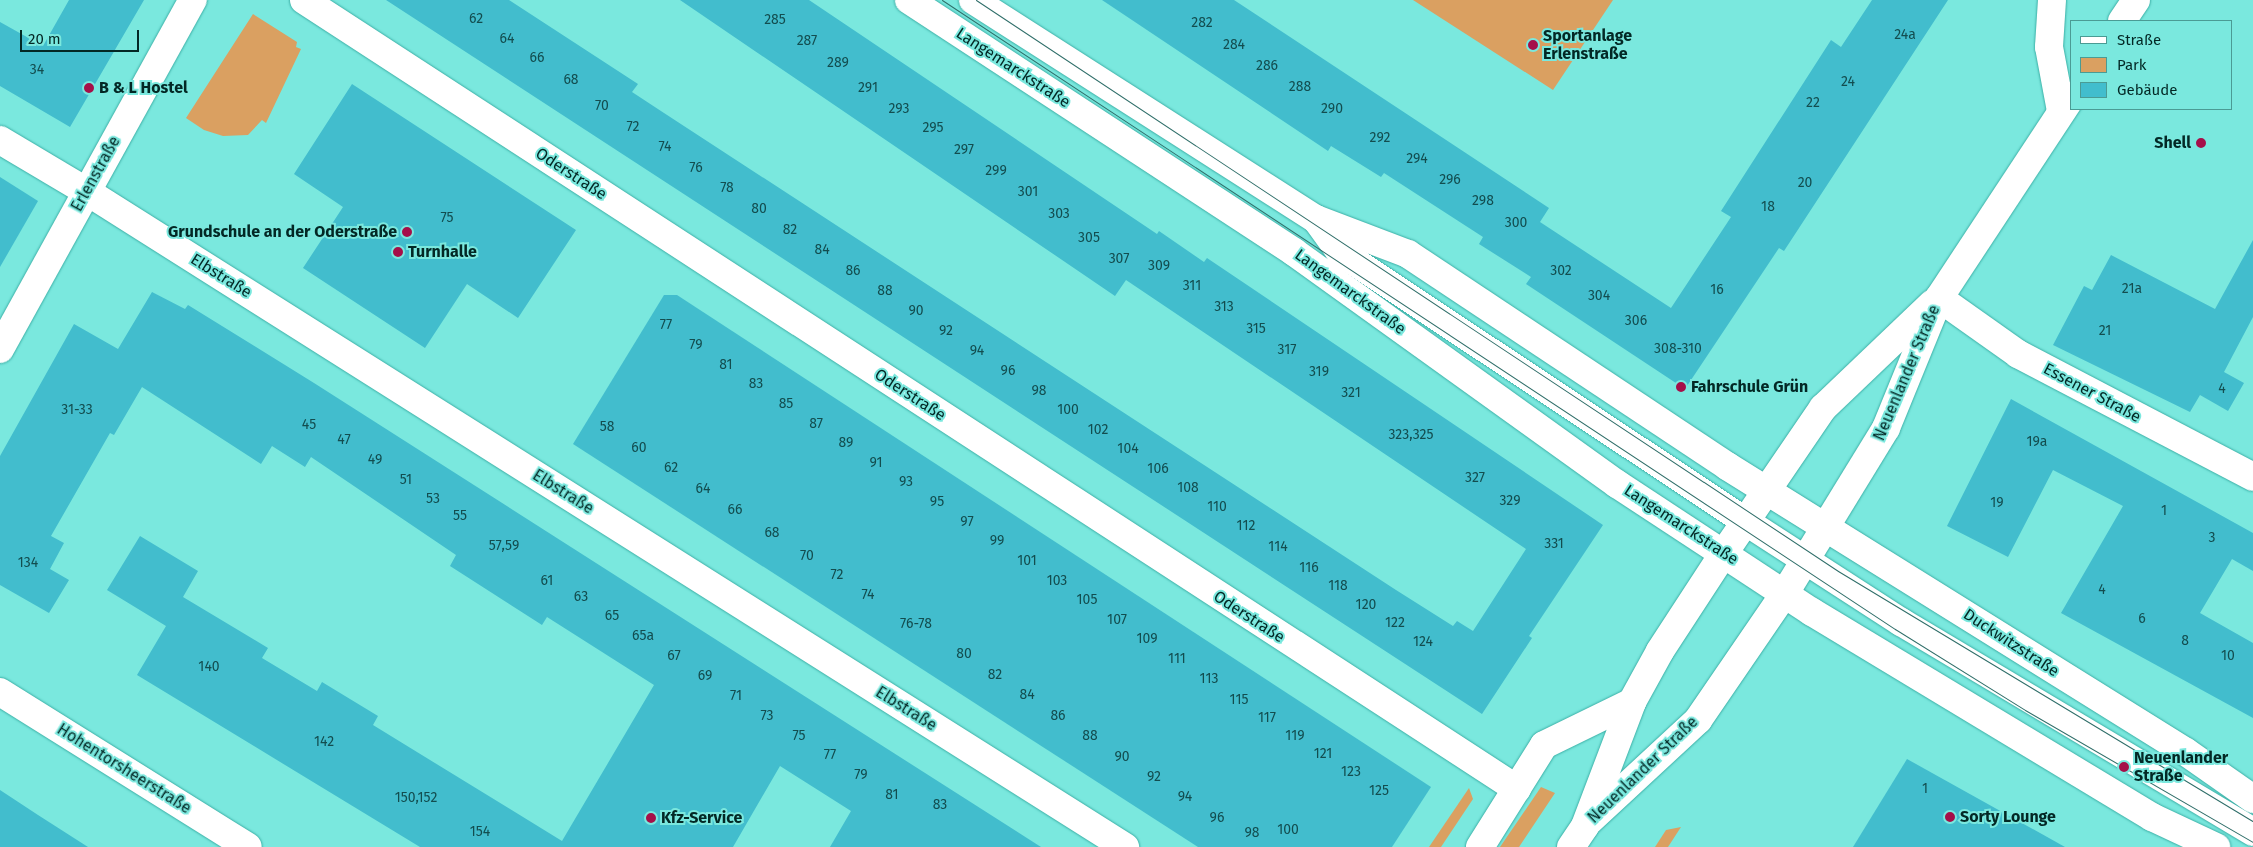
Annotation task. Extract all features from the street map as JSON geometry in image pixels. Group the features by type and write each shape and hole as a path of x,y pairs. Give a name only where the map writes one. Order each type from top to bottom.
{"street":[{"name":"Erlenstraße","path":"0,349 193,0"},
{"name":"Oderstraße","path":"304,0 1517,789"},
{"name":"Langemarckstraße","path":"909,0 1294,252 1617,484 1785,593"},
{"path":"973,0 1316,219 1408,254 1766,490"},
{"name":"Neuenlander Straße","path":"1578,836 1698,720 1807,560 1886,428 1939,298 2066,104 2049,47 2052,0"},
{"path":"2123,20 2136,0"},
{"name":"Elbstraße","path":"0,140 86,191 1125,847"},
{"path":"1316,219 1340,252 1745,522 1807,560 1900,622 2253,832"},
{"path":"1294,252 1340,252"},
{"name":"Neuenlander Straße","path":"1578,836 1632,702 1660,651 1766,490 1823,408 1939,298"},
{"name":"Essener Straße","path":"1939,298 2018,354 2253,477"},
{"name":"Duckwitzstraße","path":"1766,490 2186,752 2253,798"},
{"path":"1785,593 2152,817 2216,847"},
{"name":"Hohentorsheerstraße","path":"0,692 248,847"},
{"path":"1480,847 1544,745 1632,702"}],"green space":[{"name":"Sportanlage Erlenstraße","path":"1413,0 1613,0 1553,90"},
{"path":"253,14 297,42 296,47 301,49 266,123 262,120 248,135 223,136 204,130 186,118"},
{"path":"1541,787 1555,793 1519,847 1500,847"},
{"path":"1469,788 1473,799 1441,847 1429,847"},
{"path":"1681,827 1668,847 1655,847 1666,830"}],"building":[{"path":"69,0 144,0 70,127 0,86 0,22 43,46"},
{"path":"386,0 509,0 638,84 632,92 664,113 1396,590 1453,626 1457,621 1473,631 1526,549 1126,280 1115,296 680,0 809,0 1157,234 1159,231 1204,262 1207,258 1603,525 1529,636 1532,638 1482,714"},
{"path":"1102,0 1234,0 1549,208 1540,222 1671,308 1731,217 1721,211 1831,40 1841,47 1872,0 1948,0 1784,251 1779,248 1685,389 1526,284 1531,277 1479,244 1483,237 1384,173 1381,177 1331,146 1328,151"},
{"path":"352,84 576,230 518,318 467,284 425,348 303,268 343,207 294,174"},
{"path":"0,177 38,201 0,267"},
{"path":"2253,240 2253,317 2224,372 2244,383 2228,411 2200,395 2190,412 2053,345 2084,286 2092,290 2111,255 2215,309"},
{"path":"152,292 185,309 188,305 314,383 1041,847 830,847 851,811 780,766 733,847 420,847 137,675 166,626 107,590 140,536 198,571 183,597 268,648 262,658 317,691 322,682 378,716 373,725 562,841 654,685 547,617 542,625 450,566 456,555 311,457 305,467 272,446 261,464 142,387 114,435 110,433 51,536 64,543 50,569 69,580 49,613 0,585 0,456 74,324 118,349"},
{"path":"664,295 677,295 1431,787 1392,847 1198,847 573,444"},
{"path":"2011,399 2253,533 2253,571 2232,559 2200,613 2253,643 2253,718 2061,613 2123,506 2053,470 2008,557 1947,526"},
{"path":"1907,759 2065,847 1853,847"},
{"path":"0,790 38,815 88,847 0,847"}],"tram line":[{"path":"942,0 1895,629 2025,710 2253,842"},
{"path":"976,0 1838,571 2253,821"}],"place":[{"name":"Sportanlage Erlenstraße","path":"1533,45"},
{"name":"B & L Hostel","path":"89,88"},
{"name":"Shell","path":"2201,143"},
{"name":"Grundschule an der Oderstraße","path":"407,232"},
{"name":"Turnhalle","path":"398,252"},
{"name":"Fahrschule Grün","path":"1681,387"},
{"name":"Neuenlander Straße","path":"2124,767"},
{"name":"Sorty Lounge","path":"1950,817"},
{"name":"Kfz-Service","path":"651,818"}]}
